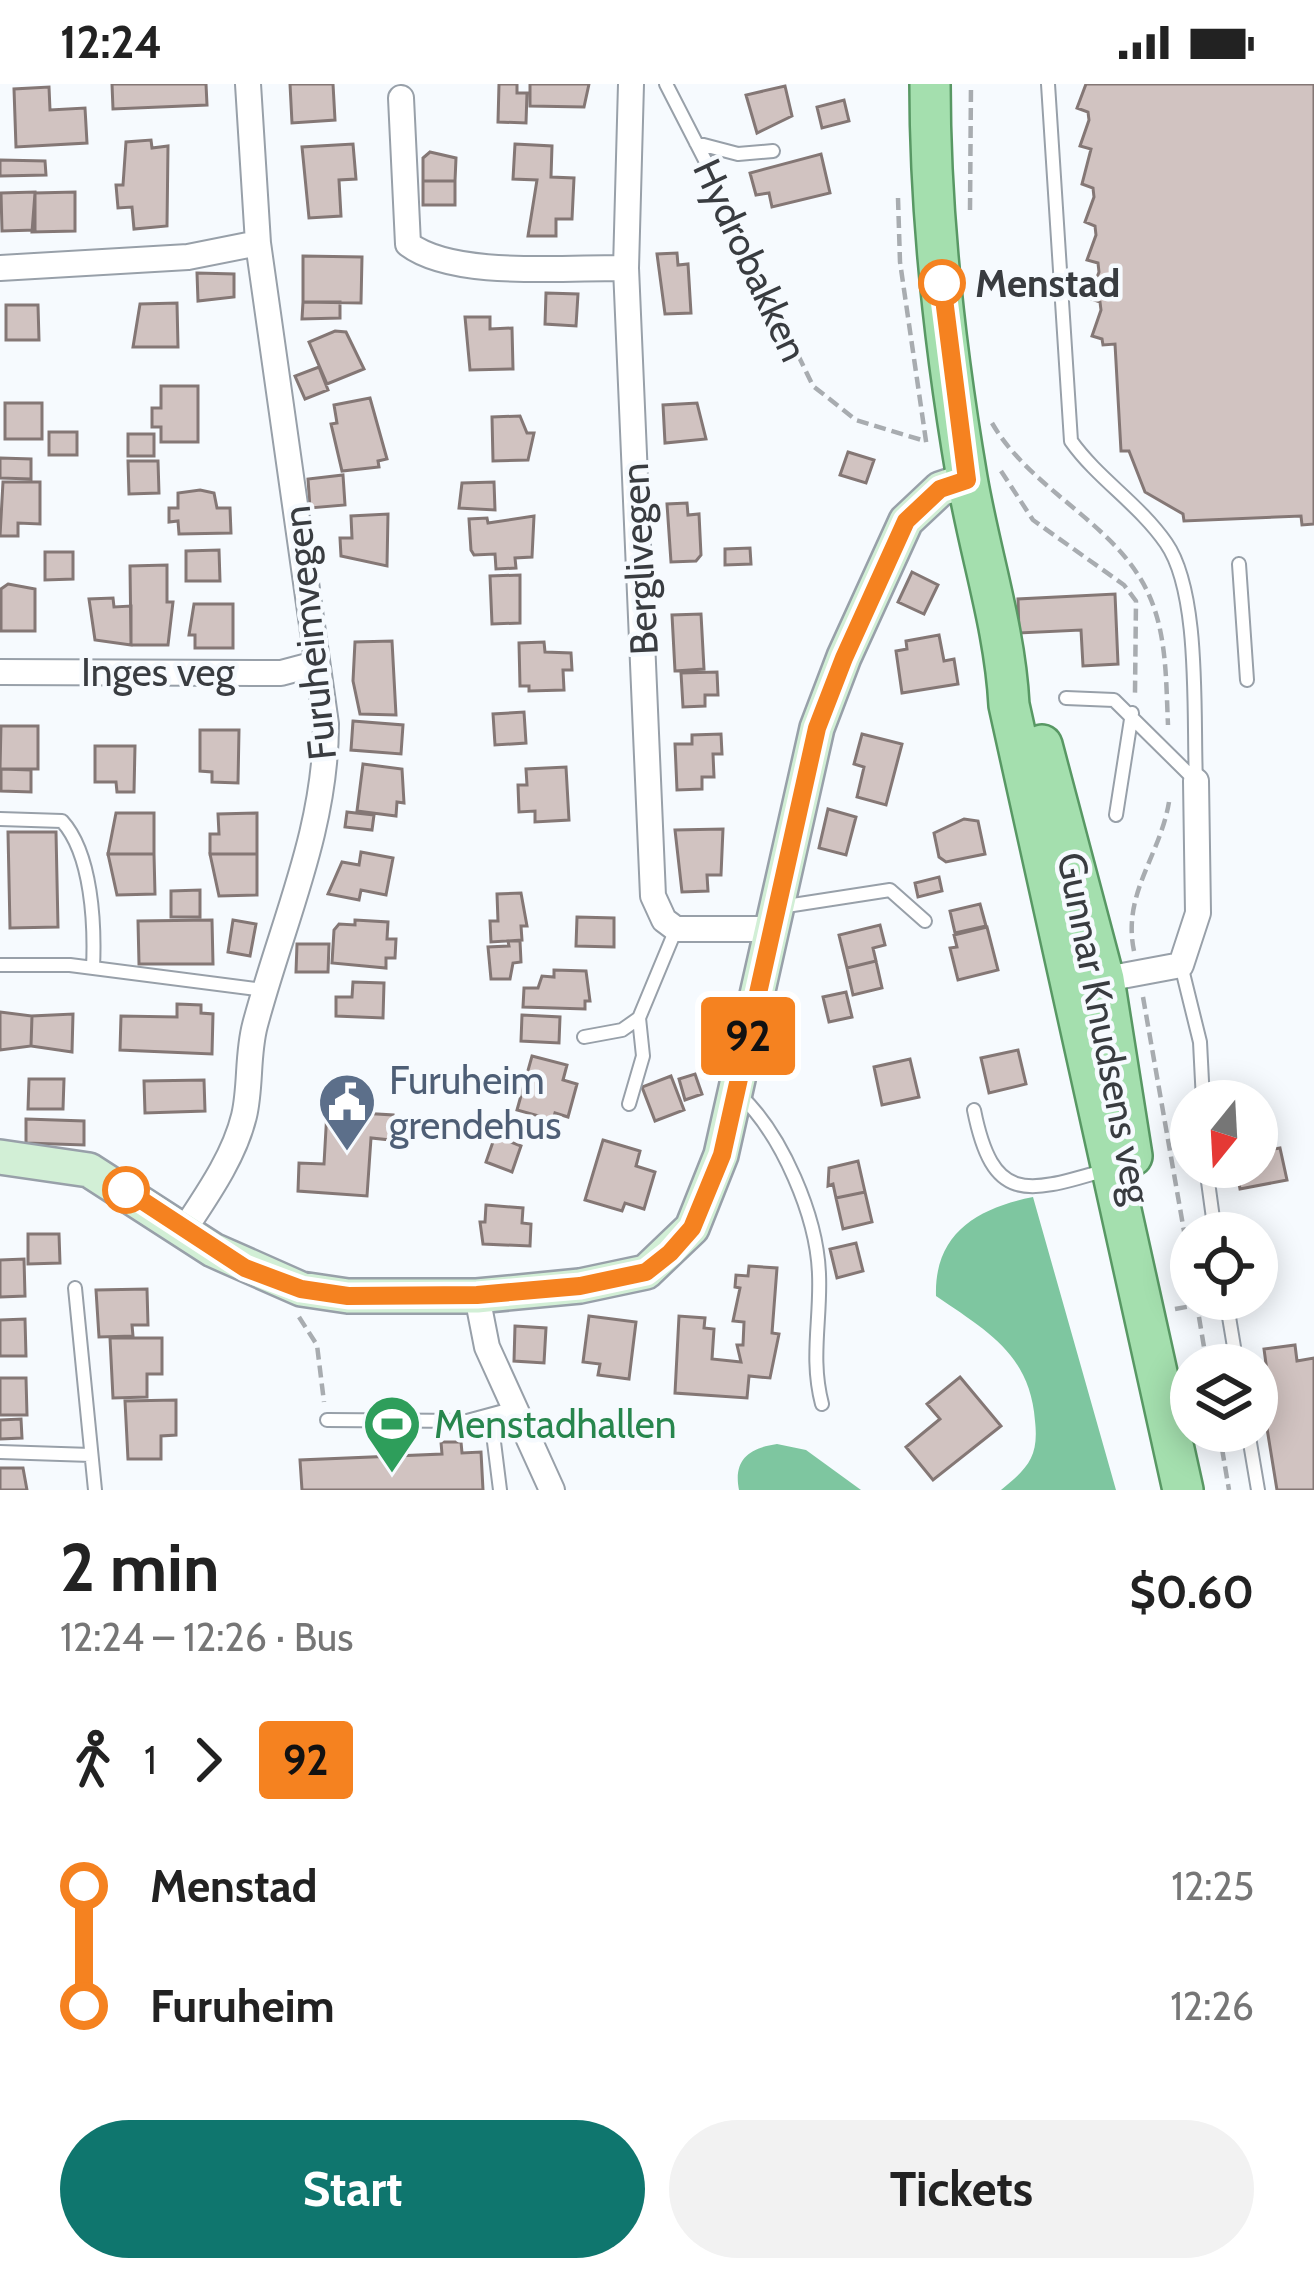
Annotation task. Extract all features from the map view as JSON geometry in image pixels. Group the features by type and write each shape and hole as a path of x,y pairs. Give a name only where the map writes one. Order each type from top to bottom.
{"main road":[{"name":"Gunnar Knudsens veg","path":"930,84 934,205 982,471 1009,705 1088,982 1121,1166 1157,1322 1183,1490"}],"street":[{"name":"Furuheimvegen","path":"184,1230 237,1137 265,990 296,906 322,798 326,724 258,243 248,84"},
{"name":"Berglivegen","path":"631,84 626,268 653,896 664,920 676,928"},
{"path":"401,98 408,244 425,257 474,265 626,268"},
{"path":"0,268 188,257 258,243"},
{"path":"0,1157 89,1170 277,1281 348,1296 477,1295 580,1286 646,1272 681,1240 700,1212 722,1155 817,728 859,623 906,521 940,489 982,471"},
{"name":"Inges veg","path":"0,672 281,673 315,664"},
{"path":"1088,982 1181,965 1198,913 1196,781"},
{"path":"676,928 776,918"},
{"path":"477,1295 487,1347 552,1490"}],"lane":[{"name":"Hydrobakken","path":"666,84 705,160"},
{"path":"1048,84 1071,441 1089,466 1153,525 1179,563 1196,781"},
{"path":"696,143 738,154 772,151"},
{"path":"1238,564 1247,680"},
{"path":"1066,698 1114,700 1132,712 1196,781"},
{"path":"1116,815 1132,712"},
{"path":"0,819 62,821 73,833 95,925 93,968"},
{"path":"776,918 890,890 925,921"},
{"path":"629,1104 643,1056 639,1018 676,928"},
{"path":"0,964 93,968 265,990"},
{"path":"1181,965 1200,1042 1202,1080"},
{"path":"584,1037 622,1030 639,1018"},
{"path":"735,1090 773,1142 806,1213 819,1268 813,1367 822,1404"},
{"path":"974,1110 989,1165 1008,1182 1040,1188 1121,1166"},
{"path":"75,1288 95,1490"},
{"path":"327,1420 491,1418 516,1407"},
{"path":"491,1418 500,1490"},
{"path":"0,1452 91,1455"},
{"path":"1252,1452 1258,1490"}],"path":[{"name":"Hydrobakken","path":"705,160 792,351 813,386 856,420 925,441"},
{"path":"983,414 987,431"},
{"path":"982,471 1033,520 1124,585 1136,601 1138,680 1132,712"},
{"path":"277,1281 316,1346 327,1420"},
{"path":"1157,1322 1170,1315"},
{"path":"1223,1452 1229,1490"}],"green space":[{"path":"1033,1197 1116,1490 1001,1490 1025,1468 1033,1453 1036,1433 1025,1378 1003,1346 936,1296 943,1256 963,1227 994,1208"},
{"path":"777,1444 806,1450 861,1490 739,1490 738,1471 745,1457"}],"building":[{"path":"112,84 206,84 207,105 113,109"},
{"path":"290,84 333,84 335,120 292,123"},
{"path":"499,84 517,84 517,93 527,93 526,123 498,122"},
{"path":"530,84 589,84 584,107 530,106"},
{"path":"1086,84 1314,84 1314,524 1302,525 1301,516 1184,521 1183,514 1145,492 1129,451 1121,451 1115,344 1103,345 1102,339 1092,336 1101,310 1100,302 1089,298 1099,272 1098,263 1087,260 1096,235 1095,226 1085,222 1093,188 1082,184 1091,149 1080,146 1089,120 1088,112 1077,108"},
{"path":"785,86 792,116 757,133 746,95"},
{"path":"49,87 50,110 85,108 87,143 16,147 14,89"},
{"path":"844,100 849,121 822,128 817,107"},
{"path":"151,140 152,148 168,146 167,226 134,229 132,207 118,208 116,185 123,185 126,142"},
{"path":"353,144 356,179 339,180 341,216 309,218 302,147"},
{"path":"515,144 552,146 551,177 574,178 572,219 556,219 556,236 528,236 537,180 513,179"},
{"path":"430,152 456,158 455,181 423,181 423,158"},
{"path":"821,154 830,193 772,207 769,193 756,195 750,173"},
{"path":"0,160 45,161 46,175 0,176"},
{"path":"423,181 455,181 455,205 423,205"},
{"path":"35,192 35,230 2,231 1,193"},
{"path":"75,192 75,231 32,232 35,193"},
{"path":"677,253 678,265 688,264 691,313 665,314 657,254"},
{"path":"303,256 362,257 361,303 303,302"},
{"path":"197,273 234,274 234,297 198,301"},
{"path":"546,293 578,294 576,326 545,324"},
{"path":"303,302 340,302 340,318 302,319"},
{"path":"177,303 178,347 133,347 140,304"},
{"path":"6,305 38,305 39,340 6,340"},
{"path":"465,317 490,317 490,329 512,328 513,369 470,370"},
{"path":"335,331 346,332 364,369 327,384 309,342"},
{"path":"319,367 328,390 305,399 295,376"},
{"path":"161,386 198,386 198,442 161,442 161,427 152,427 152,408 161,408"},
{"path":"370,398 387,459 378,461 379,467 342,471 331,424 337,423 334,405"},
{"path":"5,403 42,403 42,439 5,439"},
{"path":"697,403 706,439 665,443 663,405"},
{"path":"520,416 527,433 534,433 528,460 493,461 492,417"},
{"path":"49,432 77,432 77,455 49,455"},
{"path":"128,434 154,434 154,456 128,456"},
{"path":"848,452 874,460 866,483 840,475"},
{"path":"0,458 31,459 31,479 0,478"},
{"path":"128,461 158,461 159,493 129,494"},
{"path":"343,475 345,505 310,508 308,479"},
{"path":"3,482 40,482 40,524 18,523 18,536 0,536"},
{"path":"494,482 495,510 459,508 462,483"},
{"path":"178,493 214,493 217,508 230,508 231,533 179,534 178,521 169,522 169,508 178,508"},
{"path":"687,503 688,515 699,514 701,555 696,561 671,562 667,504"},
{"path":"388,514 387,566 341,556 340,538 352,538 351,516"},
{"path":"534,516 532,557 515,558 516,568 496,569 495,554 474,555 471,550 469,519 487,518 488,523"},
{"path":"750,548 751,564 725,565 725,549"},
{"path":"219,550 220,581 186,581 186,551"},
{"path":"45,552 73,552 73,579 45,580"},
{"path":"167,565 167,602 173,602 168,645 131,645 130,566"},
{"path":"912,572 938,585 924,614 898,602"},
{"path":"520,575 520,623 492,624 490,576"},
{"path":"8,584 35,589 35,631 1,631 1,589"},
{"path":"1115,594 1118,664 1083,666 1081,630 1019,633 1018,599"},
{"path":"113,598 114,607 131,606 131,645 95,640 89,599"},
{"path":"194,604 233,604 233,648 195,648 195,635 189,635"},
{"path":"701,614 704,669 675,671 672,615"},
{"path":"939,635 944,661 954,659 958,684 902,693 896,651 907,649 906,641"},
{"path":"392,641 396,715 360,714 353,681 355,642"},
{"path":"544,642 545,652 571,653 572,670 563,670 564,690 529,691 529,686 520,686 519,643"},
{"path":"717,672 718,695 705,695 705,706 683,707 681,673"},
{"path":"524,712 526,743 495,745 493,714"},
{"path":"353,721 403,725 401,754 351,750"},
{"path":"1,726 38,726 38,769 0,769"},
{"path":"200,730 239,730 238,783 212,782 212,772 200,771"},
{"path":"721,734 722,754 713,754 714,777 702,777 702,789 677,790 675,744 692,744 692,735"},
{"path":"862,734 902,744 886,805 857,797 864,767 854,764"},
{"path":"95,746 135,746 134,792 117,792 116,782 95,782"},
{"path":"363,764 402,769 404,803 397,802 396,816 357,811"},
{"path":"566,767 569,820 535,822 535,811 519,812 518,785 527,785 526,769"},
{"path":"1,769 31,770 31,792 1,791"},
{"path":"828,809 856,817 846,855 819,848"},
{"path":"347,812 374,815 372,830 345,827"},
{"path":"116,813 154,813 154,854 108,854"},
{"path":"257,813 257,854 210,854 210,834 219,834 218,814"},
{"path":"964,819 978,821 985,854 946,862 939,857 934,833"},
{"path":"723,829 721,875 707,875 708,891 682,892 675,830"},
{"path":"8,832 56,832 58,927 10,928"},
{"path":"361,852 393,858 386,895 361,890 359,900 328,894 342,862 359,865"},
{"path":"108,854 154,854 155,894 117,895"},
{"path":"210,854 257,854 257,895 219,896"},
{"path":"939,877 942,891 918,897 915,883"},
{"path":"200,890 200,917 171,917 171,891"},
{"path":"521,893 527,926 521,926 522,940 491,942 490,921 498,921 497,894"},
{"path":"980,904 986,926 955,933 950,911"},
{"path":"577,917 614,918 614,947 576,946"},
{"path":"212,920 213,964 139,964 138,921"},
{"path":"233,920 256,924 250,956 228,952"},
{"path":"355,920 388,922 387,939 396,939 395,958 386,958 386,968 332,963 334,930 339,924 355,925"},
{"path":"880,925 885,945 873,948 876,961 847,968 839,935"},
{"path":"987,927 998,970 958,980 950,948 957,947 954,935"},
{"path":"508,941 520,941 521,962 513,963 510,979 491,979 488,947 509,946"},
{"path":"297,944 329,944 328,972 296,972"},
{"path":"876,961 882,988 853,995 847,968"},
{"path":"554,970 586,971 590,1001 585,1001 585,1009 523,1007 524,988 538,988 542,976 554,977"},
{"path":"353,982 384,983 383,1018 336,1016 336,997 352,997"},
{"path":"846,992 852,1017 829,1022 823,997"},
{"path":"177,1004 201,1005 201,1013 213,1014 212,1054 120,1050 121,1016 177,1017"},
{"path":"699,1008 733,1013 728,1048 700,1044"},
{"path":"0,1012 32,1016 31,1046 0,1050"},
{"path":"73,1014 72,1052 31,1046 32,1016"},
{"path":"522,1015 560,1017 559,1043 521,1041"},
{"path":"1018,1050 1026,1084 989,1093 981,1058"},
{"path":"532,1056 567,1065 563,1080 577,1084 568,1117 555,1113 553,1120 517,1110"},
{"path":"910,1059 919,1097 882,1105 874,1067"},
{"path":"695,1074 702,1094 685,1100 679,1079"},
{"path":"671,1076 684,1110 655,1121 642,1087"},
{"path":"29,1079 64,1079 63,1109 28,1109"},
{"path":"204,1080 205,1111 145,1113 144,1081"},
{"path":"327,1111 393,1115 391,1140 371,1138 367,1196 298,1191 299,1163 324,1164"},
{"path":"26,1119 84,1121 84,1145 26,1143"},
{"path":"495,1136 521,1146 512,1172 486,1162"},
{"path":"603,1140 640,1151 636,1166 655,1172 644,1209 625,1203 622,1211 585,1200"},
{"path":"1278,1148 1287,1180 1278,1182"},
{"path":"858,1161 865,1192 836,1198 833,1184 828,1186 829,1168"},
{"path":"865,1192 872,1222 843,1229 836,1198"},
{"path":"486,1205 523,1208 522,1223 531,1224 530,1246 483,1244 480,1222 485,1222"},
{"path":"28,1234 59,1234 60,1263 28,1264"},
{"path":"856,1243 863,1271 837,1278 830,1249"},
{"path":"24,1259 25,1296 0,1297 0,1260"},
{"path":"749,1266 777,1268 772,1333 779,1334 770,1378 749,1376 747,1398 675,1393 679,1316 705,1318 704,1328 714,1329 712,1359 741,1362 737,1345 743,1345 744,1322 733,1321 740,1288 735,1287 736,1275 748,1276"},
{"path":"147,1289 148,1325 132,1325 133,1336 99,1337 96,1290"},
{"path":"589,1316 636,1322 629,1379 598,1375 600,1364 583,1362"},
{"path":"25,1319 26,1356 0,1356 0,1320"},
{"path":"515,1326 546,1328 544,1363 514,1361"},
{"path":"110,1338 162,1338 162,1374 147,1374 147,1397 113,1398"},
{"path":"1295,1345 1297,1361 1314,1358 1314,1490 1277,1490 1271,1452 1278,1452 1278,1347"},
{"path":"960,1377 1001,1426 933,1480 906,1447 940,1419 927,1404"},
{"path":"0,1378 26,1378 27,1415 0,1415"},
{"path":"176,1400 176,1435 161,1436 161,1459 128,1459 125,1401"},
{"path":"21,1419 22,1438 0,1439 0,1420"},
{"name":"Menstadhallen","path":"441,1442 461,1442 462,1453 481,1452 483,1490 302,1490 300,1460 442,1454"},
{"path":"0,1468 23,1468 27,1490 0,1490"}],"bus line":[{"name":"92","path":"126,1190 245,1268 301,1289 348,1296 477,1295 580,1286 646,1272 670,1253 692,1228 722,1155 817,728 906,521 940,489 967,480 942,283"}],"place":[{"name":"Menstad","path":"942,283"},
{"name":"Furuheim grendehus","path":"347,1153"},
{"name":"Menstadhallen","path":"392,1475"}]}
